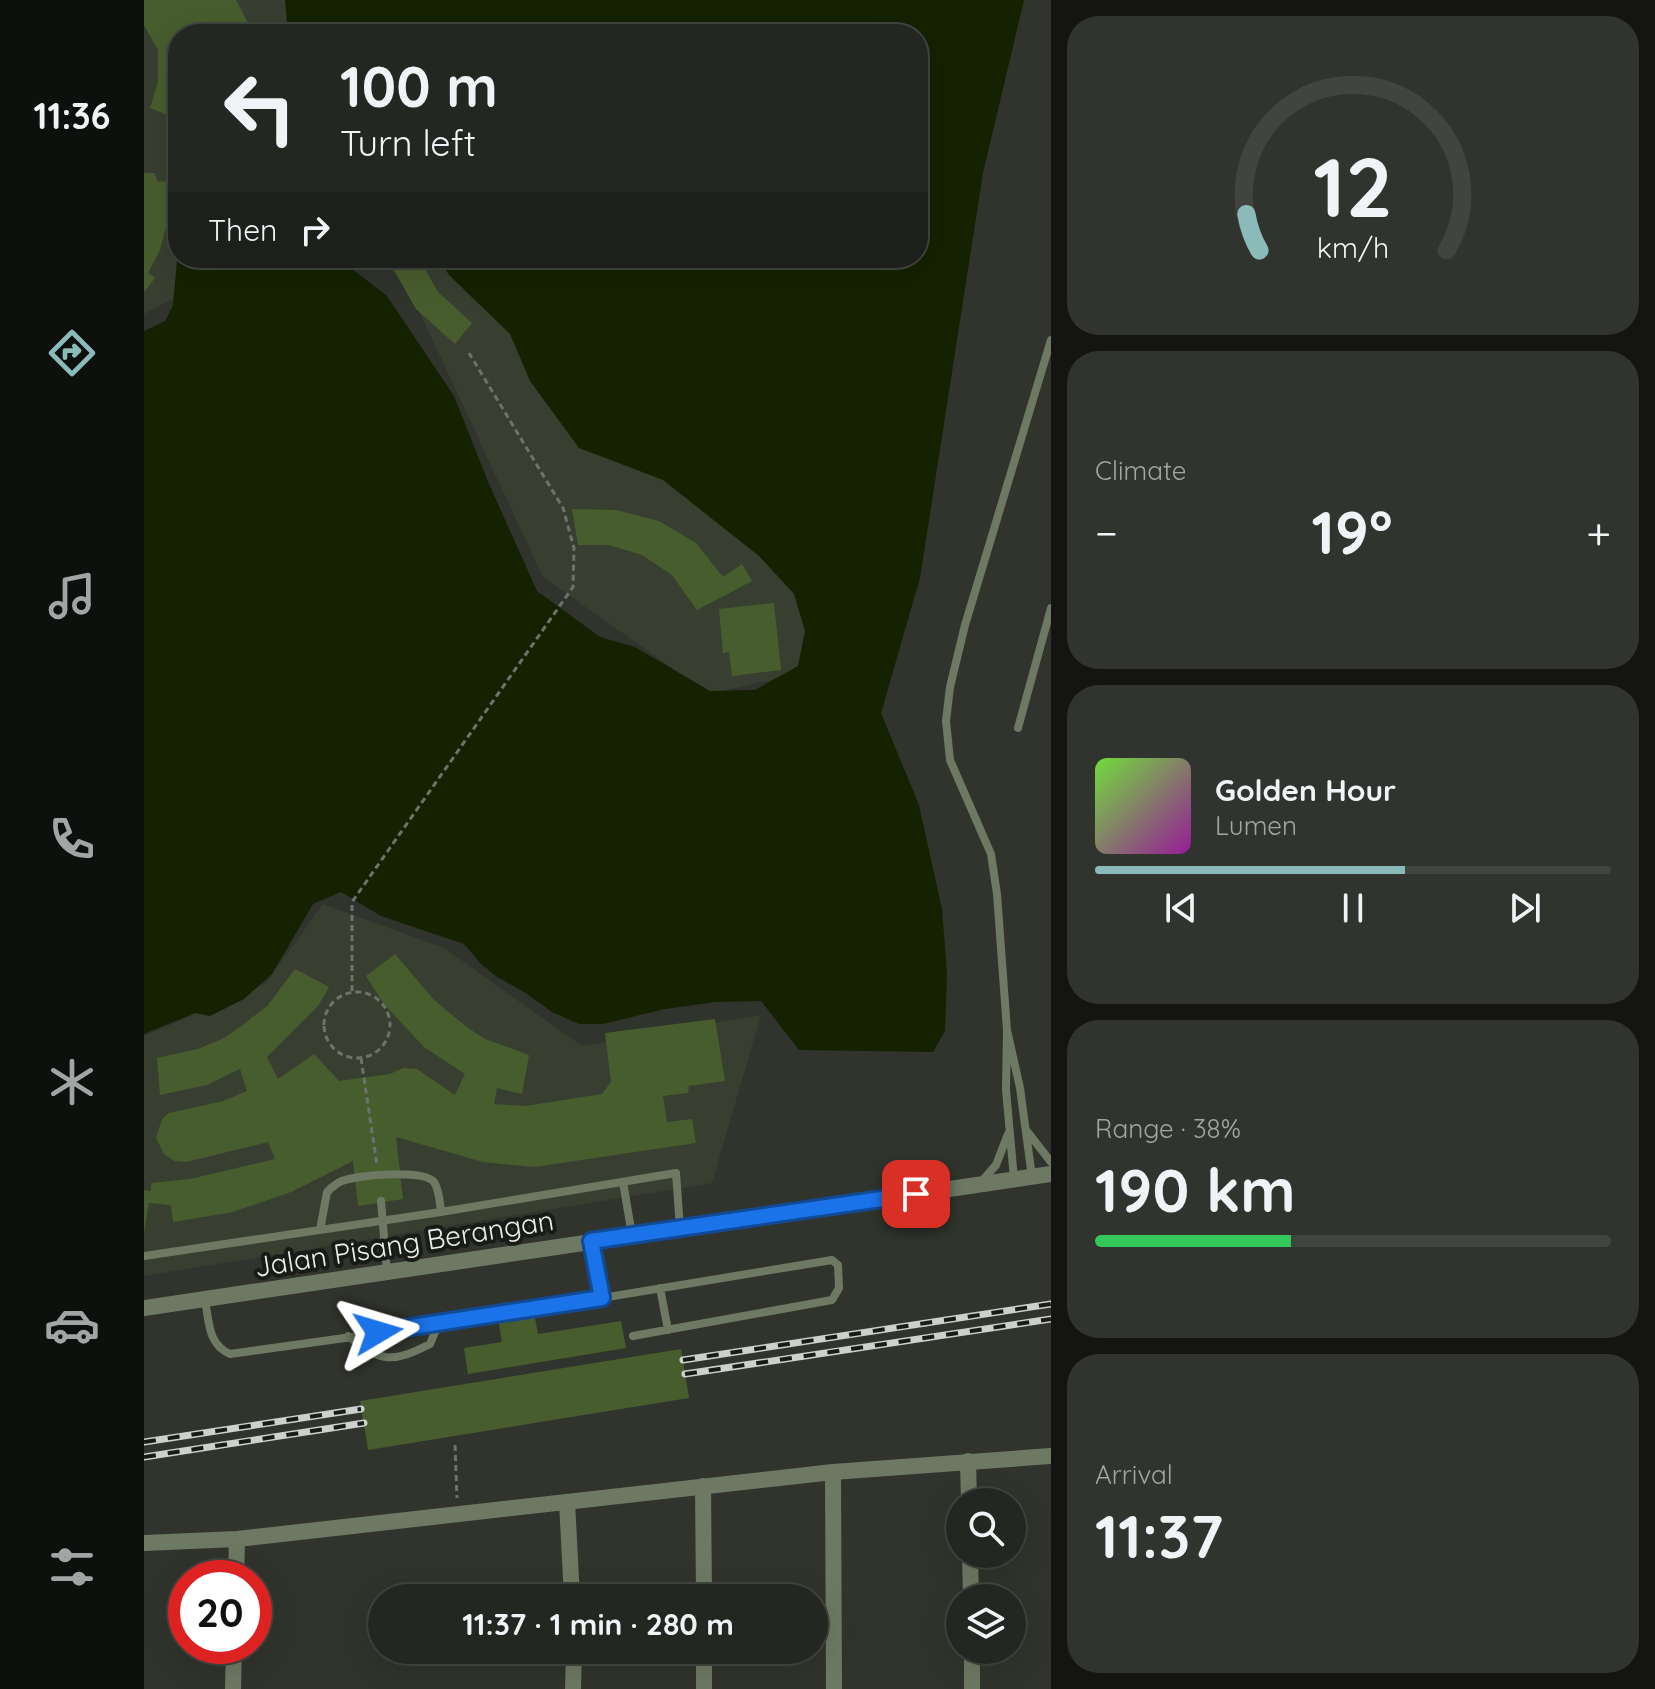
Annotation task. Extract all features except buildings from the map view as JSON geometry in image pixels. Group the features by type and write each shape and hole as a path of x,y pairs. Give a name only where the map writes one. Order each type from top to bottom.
{"street":[{"name":"Jalan Pisang Berangan","path":"144,1308 1051,1174"},
{"path":"144,1543 237,1539 833,1472 1051,1456"},
{"path":"968,1461 969,1488"},
{"path":"833,1472 834,1689"},
{"path":"703,1486 704,1584"},
{"path":"567,1502 571,1584"},
{"path":"236,1560 237,1539"},
{"path":"233,1689 234,1664"},
{"path":"573,1689 574,1664"},
{"path":"704,1664 704,1689"},
{"path":"972,1664 972,1689"}],"lane":[{"path":"1014,1179 997,894 991,854 950,760 946,721 950,687 965,625 1051,340"},
{"path":"1018,728 1051,608"},
{"path":"1007,1030 1024,1113 1032,1177"},
{"path":"1008,1116 1024,1113"},
{"path":"975,1185 992,1171 1010,1130"},
{"path":"1026,1130 1051,1162"},
{"path":"144,1256 676,1173 680,1228"},
{"path":"320,1230 327,1192 341,1181 416,1174 427,1177 436,1184 441,1212"},
{"path":"623,1182 632,1235"},
{"path":"381,1201 387,1272"},
{"path":"591,1241 602,1298"},
{"path":"204,1299 213,1341 230,1354 438,1325 832,1260 838,1265 839,1288 832,1300 633,1336"},
{"path":"660,1288 668,1330"},
{"path":"348,1336 367,1351 392,1359 430,1344 438,1325"}],"path":[{"path":"352,991 352,902 573,587 574,548 563,508 469,353"},
{"path":"352,991 373,995 387,1010 390,1020 386,1041 380,1049 361,1058 339,1053 330,1046 323,1024 332,1002 352,991"},
{"path":"361,1058 379,1176"},
{"path":"455,1445 458,1514"}],"shaded area":[{"path":"144,0 295,0 299,24 168,24 168,268 179,268 182,294 144,314"},
{"path":"285,0 1024,0 983,173 920,578 881,713 919,805 942,909 947,973 945,1031 933,1052 799,1050 761,1001 716,1002 665,1009 603,1024 579,1024 552,1012 497,977 464,944 381,916 341,892 313,904 272,974 244,999 210,1016 195,1013 144,1034 144,331 165,321 173,305 176,268 351,268 387,296 454,396 537,591 600,637 635,647 710,691 755,690 798,666 805,631 794,594 759,556 663,480 579,448 530,381 510,334 444,268 928,268 928,24 287,24"},
{"path":"387,268 479,268 678,474 831,610 801,673 709,694 543,577 405,281"},
{"path":"323,904 444,948 582,1046 761,1015 712,1183 144,1276 144,1036 265,984"}],"railway":[{"path":"683,1360 1051,1304"},
{"path":"685,1374 1051,1319"},
{"path":"144,1442 361,1409"},
{"path":"144,1457 364,1423"}],"route":[{"path":"378,1332 602,1298 591,1241 916,1194"}]}
